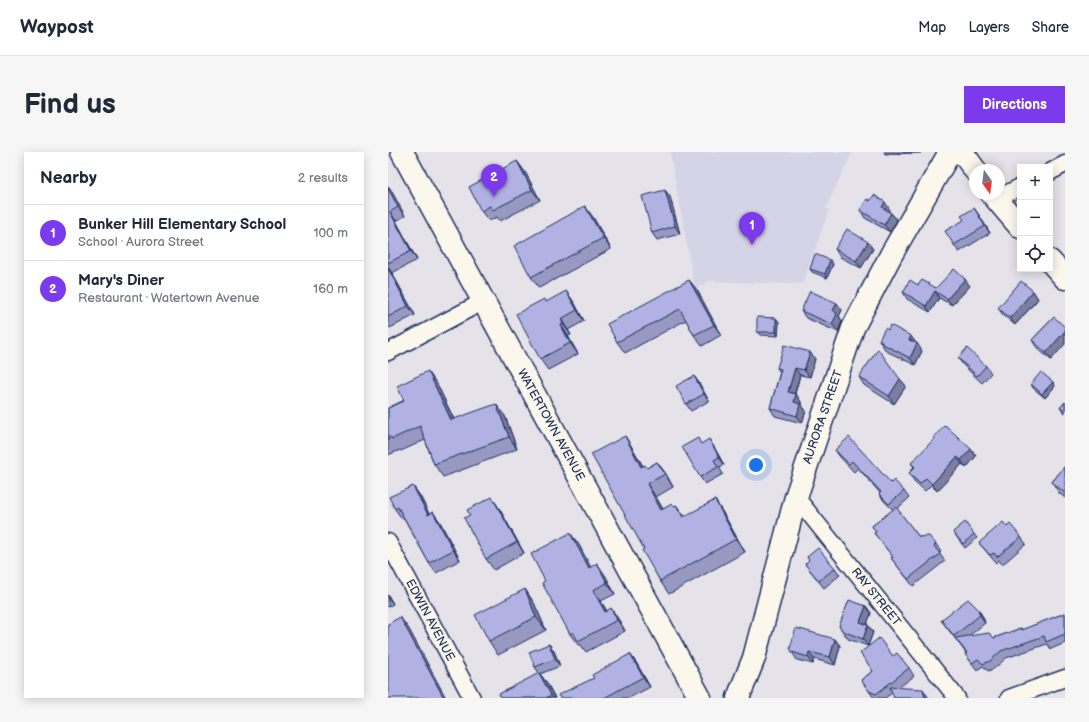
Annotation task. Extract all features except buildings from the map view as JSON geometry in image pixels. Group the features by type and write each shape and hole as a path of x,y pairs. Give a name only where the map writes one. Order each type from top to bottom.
{"main road":[{"name":"WATERTOWN AVENUE","path":"402,152 700,698"},
{"name":"AURORA STREET","path":"738,698 754,658 796,497 853,328 891,255 950,152"},
{"path":"962,152 971,164"},
{"path":"997,200 1017,224"},
{"path":"1053,265 1065,278"}],"street":[{"path":"1053,170 1065,164"},
{"path":"1005,193 1017,188"},
{"path":"388,352 484,301"},
{"name":"RAY STREET","path":"796,497 957,698"},
{"name":"EDWIN AVENUE","path":"388,542 472,698"},
{"path":"1009,698 1065,678"}],"shaded area":[{"path":"670,152 852,152 826,208 829,210 803,283 791,284 710,281 695,289"}],"place":[{"name":"Mary's Diner","path":"494,197"},
{"name":"Bunker Hill Elementary School","path":"752,245"}]}
